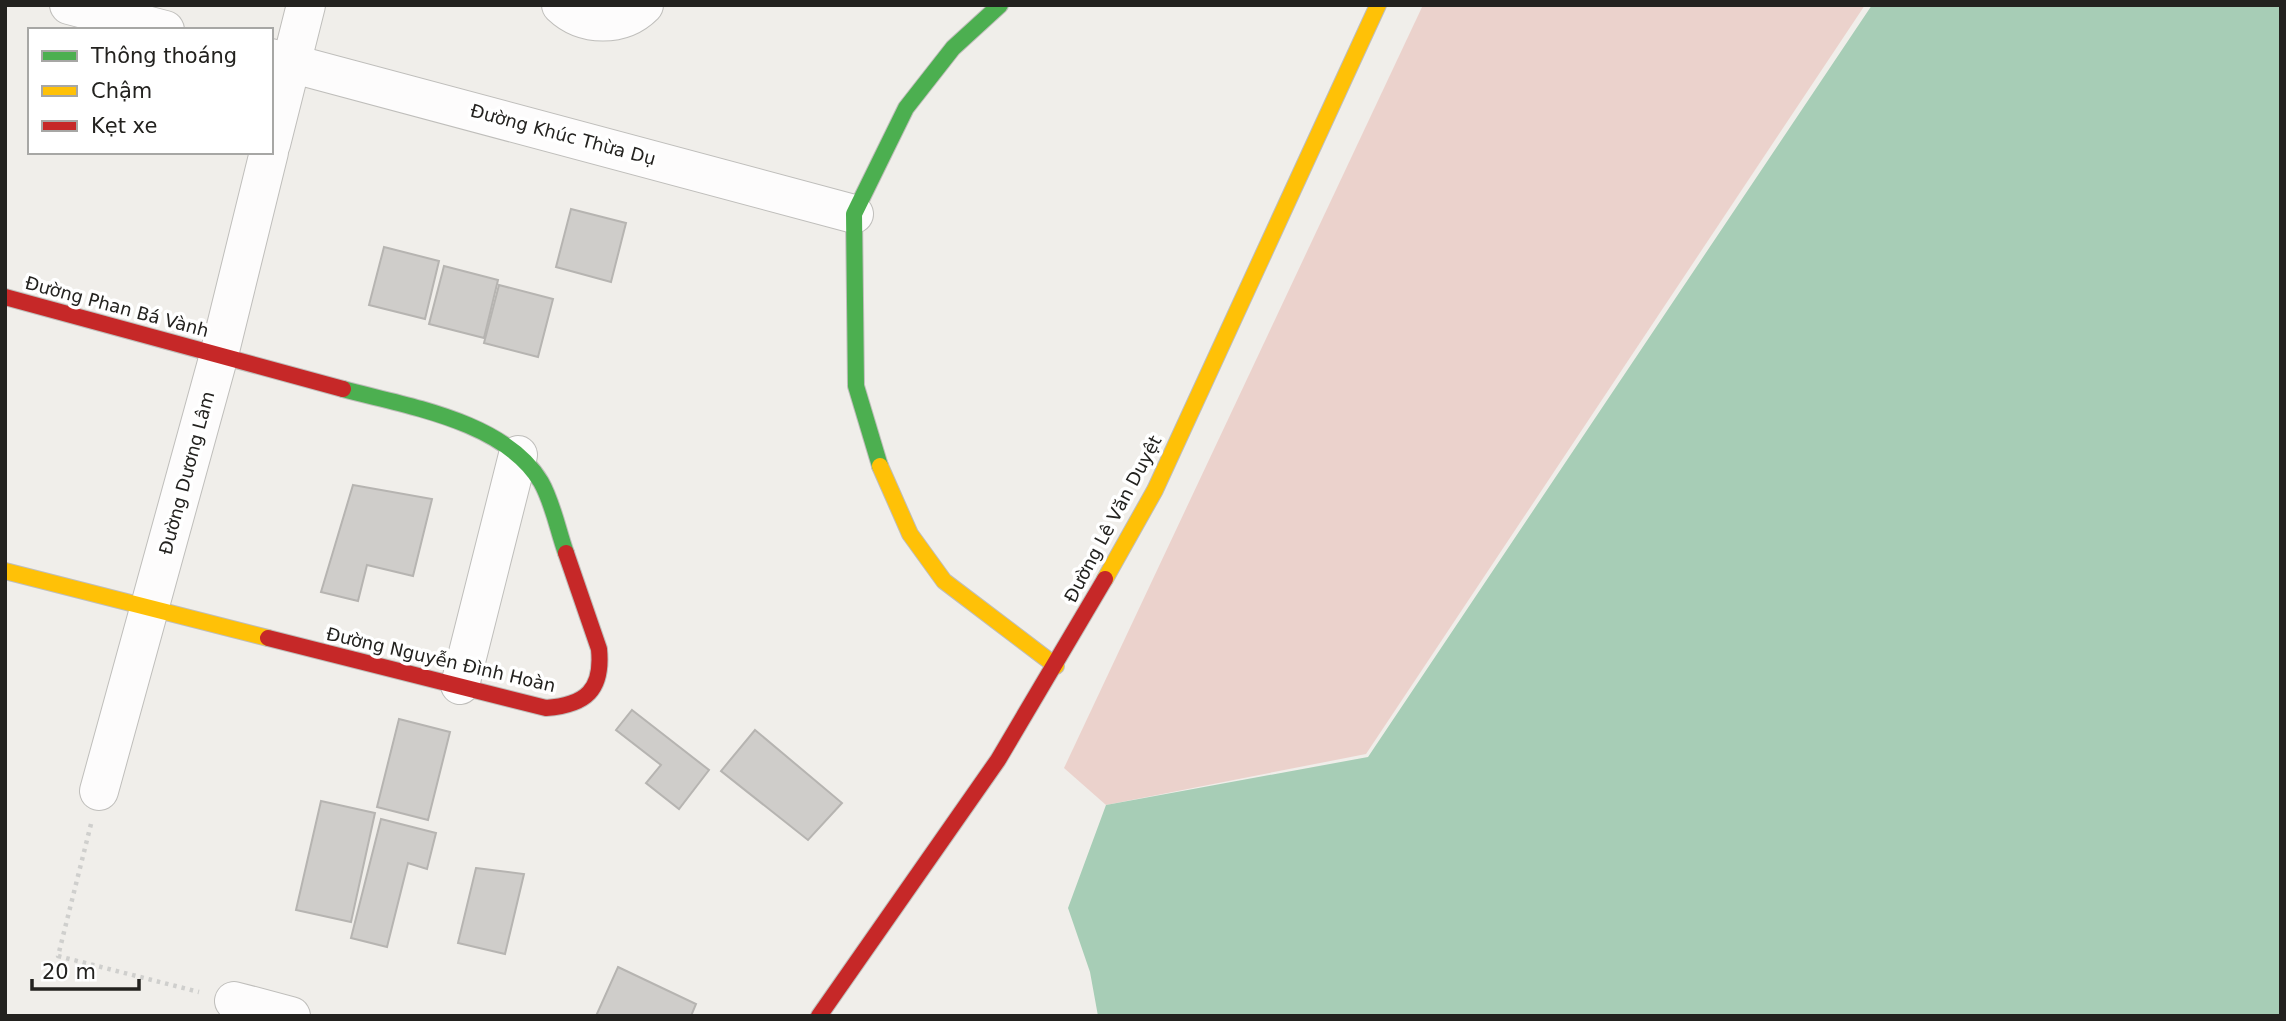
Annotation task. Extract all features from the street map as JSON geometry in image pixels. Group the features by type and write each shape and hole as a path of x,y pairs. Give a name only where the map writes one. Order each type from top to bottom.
{"street":[{"path":"69,5 157,28"},
{"path":"273,128 281,60 306,5"},
{"path":"561,5 599,23 623,18 644,5"},
{"path":"1000,5 953,48 906,108 854,214 856,386 883,477 910,534 944,581 1056,666"},
{"name":"Đường Lê Văn Duyệt","path":"819,1016 998,760 1056,666 1154,490 1378,5"},
{"name":"Đường Khúc Thừa Dụ","path":"281,60 854,214"},
{"name":"Đường Dương Lâm","path":"99,791 219,355 269,154"},
{"name":"Đường Phan Bá Vành","path":"5,297 219,355"},
{"name":"Đường Nguyễn Đình Hoàn","path":"5,571 546,708 566,708 583,699 595,687 603,669 599,649 542,484 518,455 502,442 451,418 219,355"},
{"path":"460,685 518,455"},
{"path":"234,1001 291,1016"}],"path":[{"path":"99,791 58,956 234,1001"}],"shaded area":[{"path":"1423,5 1865,5 1366,754 1106,805 1064,768"},
{"path":"1872,5 2281,5 2281,1016 1098,1016 1090,972 1068,908 1106,805 1368,757"}],"building":[{"path":"571,209 626,223 611,282 556,267"},
{"path":"384,247 439,261 425,319 369,305"},
{"path":"444,266 498,280 484,338 429,324"},
{"path":"499,285 553,299 538,357 484,343"},
{"path":"353,485 432,499 413,576 367,565 358,601 321,592"},
{"path":"632,710 709,770 679,809 646,783 661,765 616,730"},
{"path":"399,719 450,732 428,820 377,807"},
{"path":"755,730 842,803 808,840 721,771"},
{"path":"321,801 375,813 351,922 296,910"},
{"path":"381,819 436,833 427,869 408,863 387,947 351,938"},
{"path":"476,868 524,874 505,954 458,943"},
{"path":"618,967 696,1004 691,1016 596,1016"}],"traffic: fast":[{"path":"880,466 856,386 854,214 906,108 953,48 1000,5"},
{"path":"343,389 452,419 504,444 525,461 541,482 566,553"}],"traffic: slow":[{"path":"1105,579 1155,490 1378,5"},
{"path":"880,466 910,534 944,581 1056,666"},
{"path":"5,571 268,638"}],"traffic: jam":[{"path":"5,297 343,389"},
{"path":"268,638 546,708 572,703 589,693 595,685 600,663 599,649 566,553"},
{"path":"819,1016 998,760 1105,579"}]}
